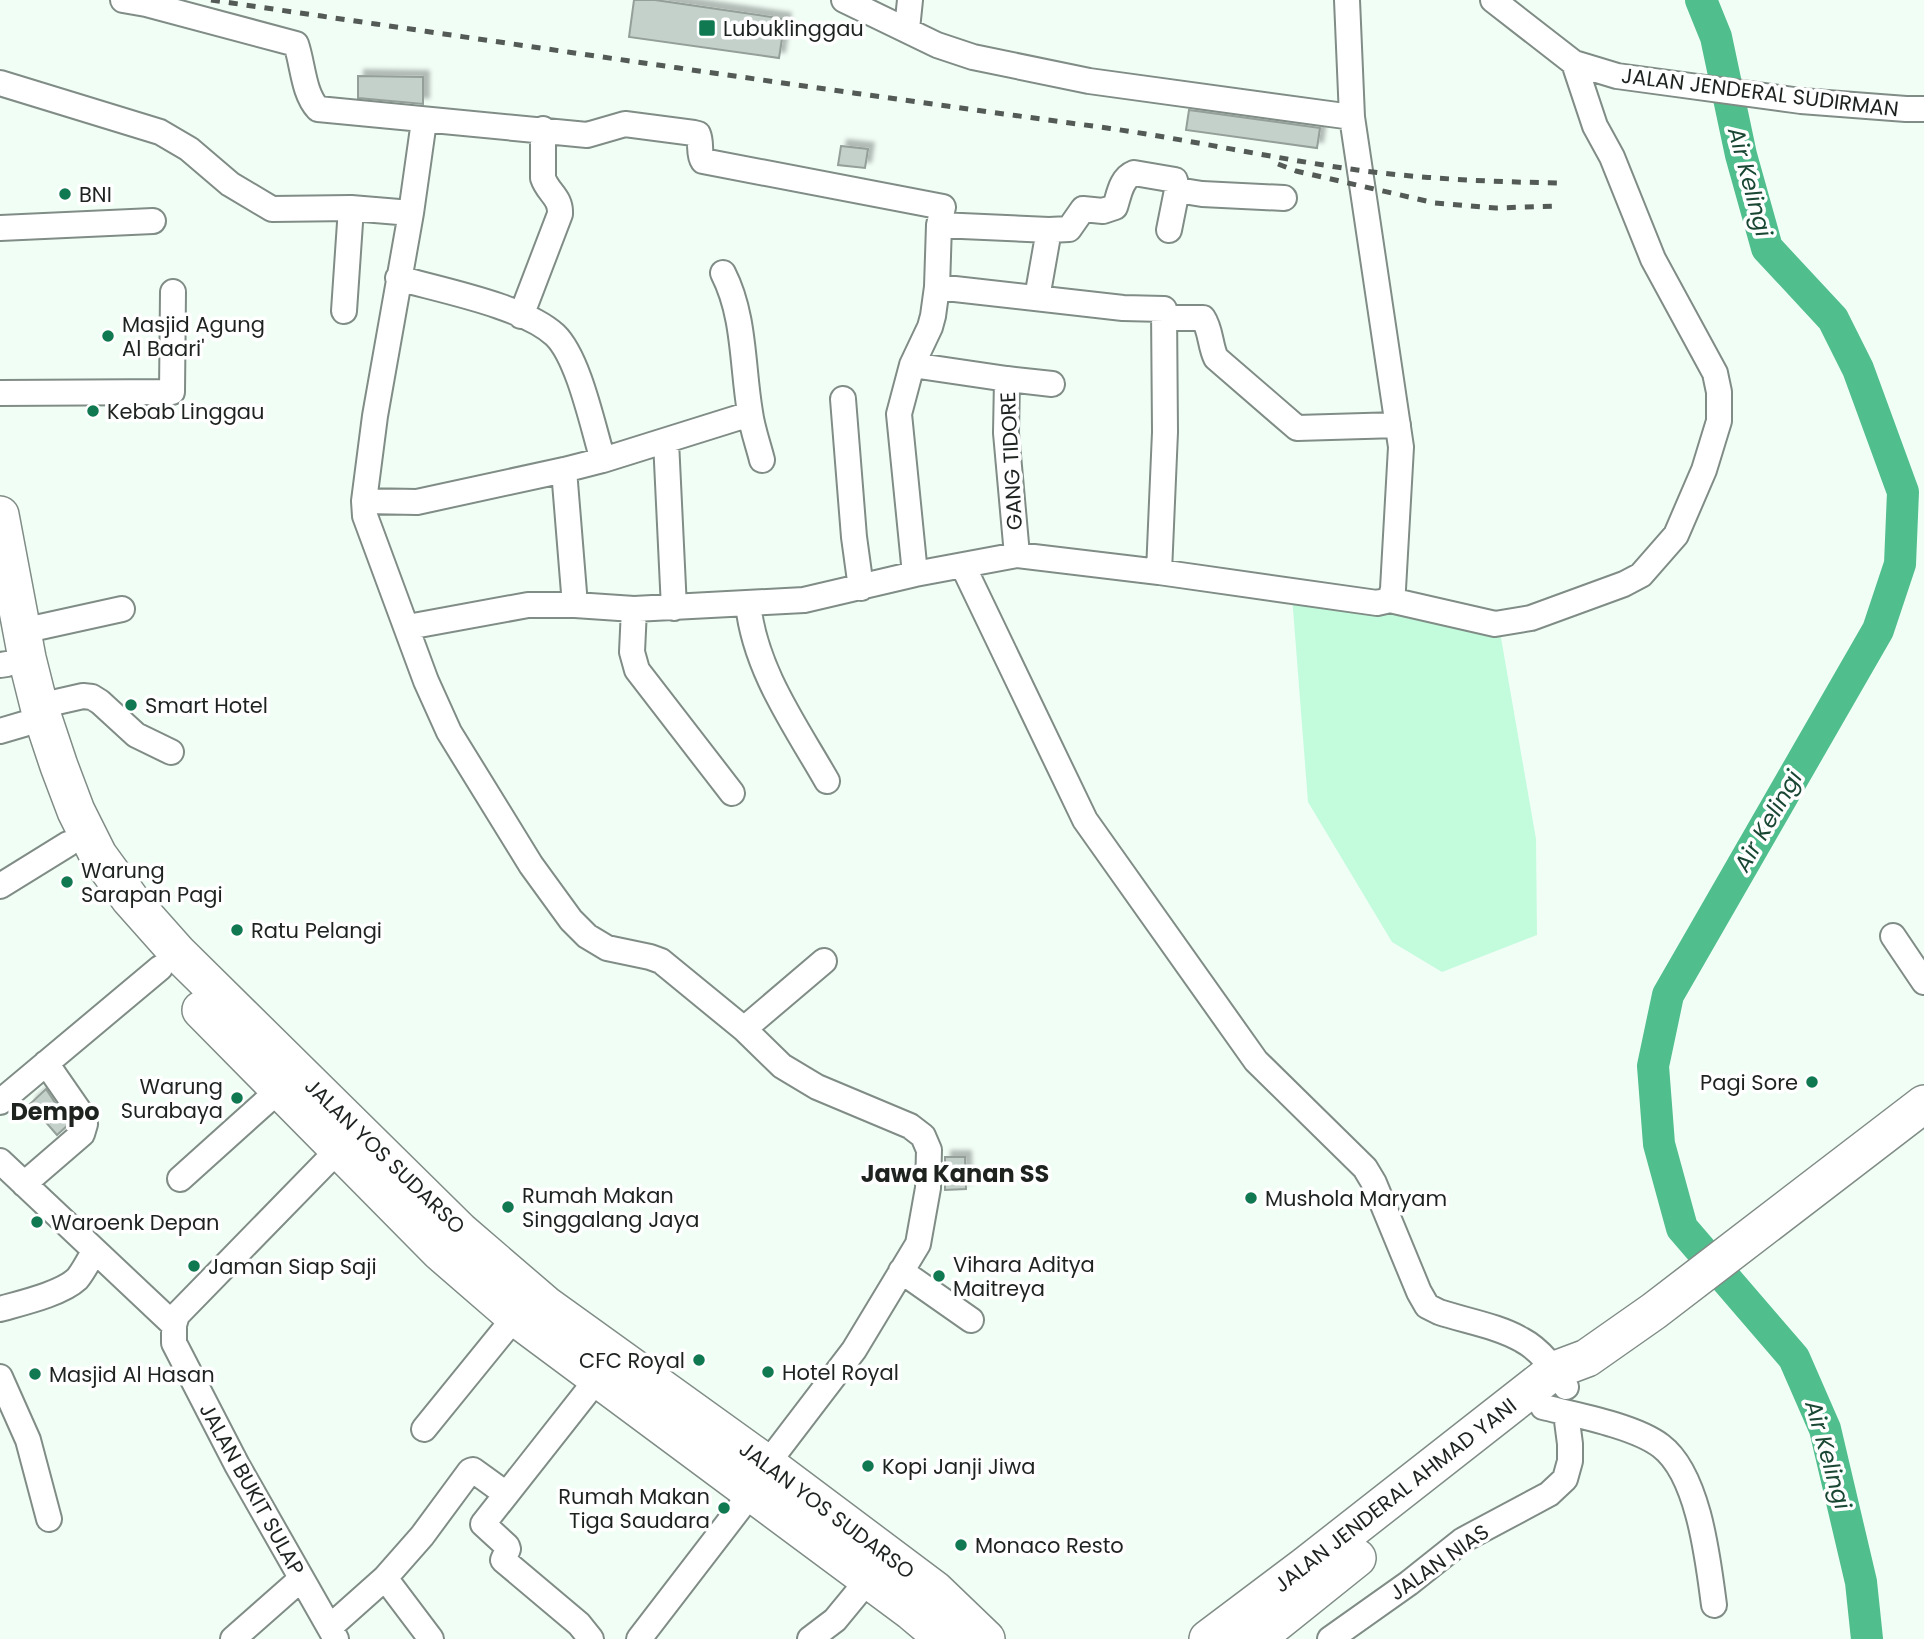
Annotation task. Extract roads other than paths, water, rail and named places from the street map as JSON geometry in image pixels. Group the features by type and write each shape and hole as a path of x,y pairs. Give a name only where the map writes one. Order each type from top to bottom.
{"highway":[{"name":"JALAN YOS SUDARSO","path":"0,515 7,647 21,720 76,811 98,855 130,899 348,1141 440,1252 515,1317 598,1378 760,1478"},
{"name":"JALAN YOS SUDARSO","path":"50,771 68,844 113,917 279,1090 348,1141 460,1231 546,1305 760,1478 878,1568 912,1612 944,1639"},
{"name":"JALAN JENDERAL AHMAD YANI","path":"1256,1639 1654,1311 1924,1104"},
{"name":"JALAN JENDERAL AHMAD YANI","path":"1208,1639 1305,1566 1563,1387"},
{"name":"JALAN YOS SUDARSO","path":"878,1568 935,1590 986,1639"}],"street":[{"path":"123,0 172,10 296,44 309,94 318,109 587,135 625,124 694,133 698,134 701,140 703,161 943,207 939,225 937,287 930,327 912,365 901,401 898,429 915,574"},
{"path":"844,0 937,45 973,57 1089,81 1352,117"},
{"path":"907,29 910,0"},
{"path":"1347,0 1352,117 1402,460 1390,600"},
{"name":"JALAN JENDERAL SUDIRMAN","path":"1493,0 1574,63 1617,76 1801,101 1924,108"},
{"path":"408,627 528,605 634,609 804,600 915,574 1017,555 1377,603 1390,600 1494,624 1531,618 1624,584 1641,575 1676,535 1704,470 1719,421 1719,392 1715,373 1653,259 1612,158 1595,126 1574,63"},
{"path":"0,83 160,132 190,149 230,184 272,209 351,208 411,213"},
{"path":"424,121 411,213 375,416 364,501 365,516 426,681 449,732 531,865 571,920 587,936 607,948 662,961 744,1029 782,1066 805,1080 910,1126 923,1136 929,1150 928,1188 918,1244 854,1350 639,1639"},
{"path":"521,316 560,214 559,200 543,178 543,129"},
{"path":"939,225 1069,229 1083,209 1103,211 1115,206 1122,184 1134,173 1175,180 1177,190 1169,230"},
{"path":"1177,190 1202,194 1284,198"},
{"path":"345,311 351,208"},
{"path":"0,228 153,220"},
{"path":"1037,298 1049,230"},
{"path":"723,273 733,293 750,414 762,460"},
{"path":"398,278 487,302 534,321 556,336 574,366 603,460"},
{"path":"937,287 1123,308 1161,308 1165,318 1165,432 1159,572"},
{"path":"0,393 172,392 173,292"},
{"path":"1165,318 1203,318 1216,358 1297,428 1398,425"},
{"name":"GANG TIDORE","path":"912,365 1007,379 1006,433 1017,555"},
{"path":"1007,379 1052,384"},
{"path":"843,399 854,537 861,588"},
{"path":"364,501 416,502 564,470 750,414"},
{"path":"666,441 674,608"},
{"path":"564,470 575,605"},
{"path":"963,566 1085,820 1256,1061 1371,1176 1427,1306 1522,1339 1535,1349 1563,1387 1621,1428 1658,1444 1675,1458 1704,1533 1714,1605"},
{"path":"748,604 752,634 775,692 827,781"},
{"path":"7,647 122,609"},
{"path":"634,609 632,652 636,670 732,793"},
{"path":"21,720 83,696 92,697 136,735 171,752"},
{"path":"0,886 68,844"},
{"path":"1893,936 1924,982"},
{"path":"744,1029 824,961"},
{"path":"0,1102 160,968"},
{"path":"24,1184 82,1134 85,1124 82,1115 47,1063"},
{"path":"180,1179 279,1090"},
{"path":"0,1161 174,1325 177,1315 348,1141"},
{"path":"0,1309 68,1284 77,1278 95,1251"},
{"path":"901,1271 971,1320"},
{"path":"425,1429 515,1317"},
{"name":"JALAN BUKIT SULAP","path":"174,1325 174,1343 300,1579 333,1633"},
{"path":"0,1377 27,1440 49,1519"},
{"path":"591,1639 579,1624 503,1560 507,1546 482,1524 598,1378"},
{"name":"JALAN NIAS","path":"1330,1639 1409,1583 1463,1540 1549,1494 1565,1479 1570,1461 1570,1444 1563,1387"},
{"path":"333,1633 422,1536 470,1471 473,1470 506,1494"},
{"path":"810,1639 835,1620 878,1568"},
{"path":"385,1578 431,1639"},
{"path":"233,1639 300,1579"}],"waterway":[{"name":"Air Kelingi","path":"1701,0 1716,37 1741,155 1767,248 1833,319 1858,369 1903,492 1900,564 1878,630 1668,995 1653,1066 1659,1144 1682,1228 1794,1358 1825,1429 1861,1582 1867,1639"}],"railway":[{"path":"211,0 1100,127 1357,170 1459,180 1562,183"},
{"path":"1278,164 1296,171 1435,203 1496,208 1559,206"}],"place":[{"name":"Lubuklinggau","path":"707,28"},
{"name":"BNI","path":"65,194"},
{"name":"Masjid Agung Al Baari'","path":"108,336"},
{"name":"Kebab Linggau","path":"93,411"},
{"name":"Smart Hotel","path":"131,705"},
{"name":"Warung Sarapan Pagi","path":"67,882"},
{"name":"Ratu Pelangi","path":"237,930"},
{"name":"Pagi Sore","path":"1812,1082"},
{"name":"Warung Surabaya","path":"237,1098"},
{"name":"Mushola Maryam","path":"1251,1198"},
{"name":"Rumah Makan Singgalang Jaya","path":"508,1207"},
{"name":"Waroenk Depan","path":"37,1222"},
{"name":"Jaman Siap Saji","path":"194,1266"},
{"name":"Vihara Aditya Maitreya","path":"939,1276"},
{"name":"CFC Royal","path":"699,1360"},
{"name":"Hotel Royal","path":"768,1372"},
{"name":"Masjid Al Hasan","path":"35,1374"},
{"name":"Kopi Janji Jiwa","path":"868,1466"},
{"name":"Rumah Makan Tiga Saudara","path":"724,1508"},
{"name":"Monaco Resto","path":"961,1545"}],"district":[{"name":"Dempo","path":"55,1111"},
{"name":"Jawa Kanan SS","path":"955,1173"}]}
